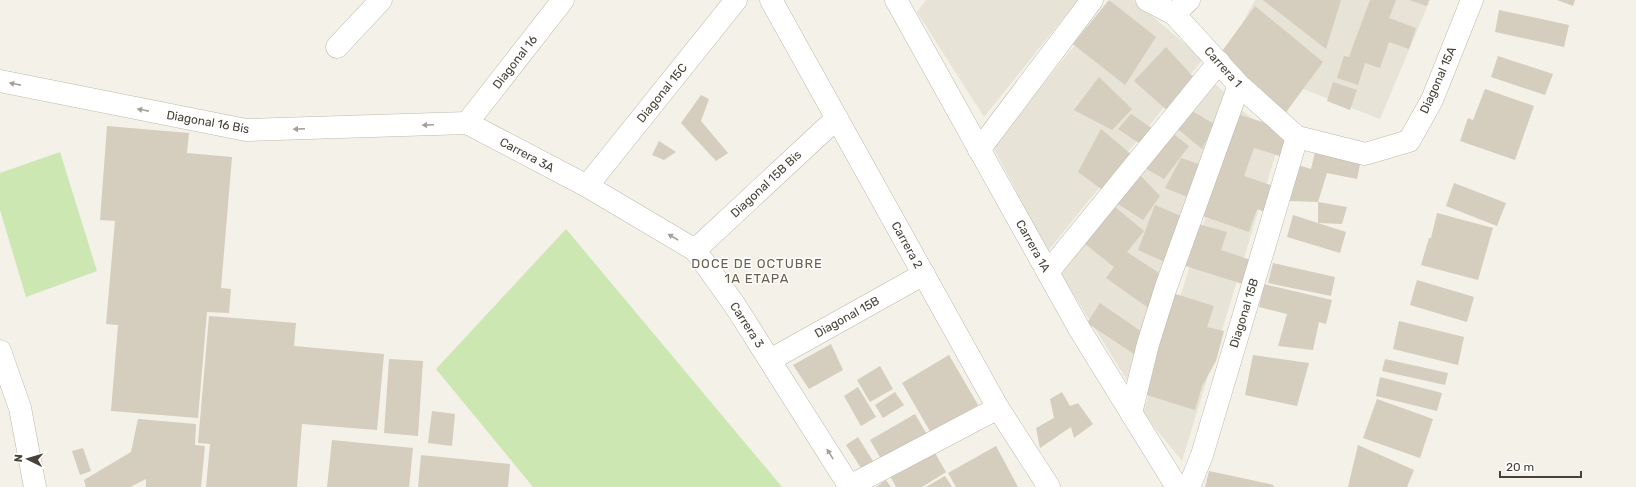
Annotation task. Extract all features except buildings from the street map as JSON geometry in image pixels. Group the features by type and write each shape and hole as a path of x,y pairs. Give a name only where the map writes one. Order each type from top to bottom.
{"street":[{"path":"337,47 381,0"},
{"name":"Diagonal 16","path":"467,123 563,0"},
{"name":"Diagonal 15C","path":"587,186 736,0"},
{"name":"Carrera 2","path":"770,0 998,408 1049,487"},
{"path":"979,150 1092,0"},
{"name":"Carrera 1","path":"1147,0 1182,7 1219,62 1239,85 1297,137"},
{"name":"Diagonal 15A","path":"1297,137 1365,154 1409,141 1432,100 1472,0"},
{"name":"Carrera 1A","path":"901,3 979,150 1080,330 1177,487"},
{"path":"1048,272 1219,62"},
{"name":"Diagonal 16 Bis","path":"0,81 246,130 467,123"},
{"path":"1131,413 1148,344 1166,287 1239,85"},
{"name":"Diagonal 15B Bis","path":"695,250 837,118"},
{"name":"Carrera 3A","path":"467,123 587,186"},
{"name":"Diagonal 15B","path":"1189,487 1202,455 1297,137"},
{"name":"Carrera 3","path":"587,186 695,250 734,304 850,486"},
{"name":"Diagonal 15B","path":"770,360 924,274"},
{"path":"0,351 20,408 35,487"},
{"path":"850,486 998,408"}],"shaded area":[{"path":"926,0 1078,0 984,117 917,12"},
{"path":"1111,0 1133,0 1203,59 1048,251 993,147"},
{"path":"1255,0 1430,0 1380,119 1288,83 1242,24"},
{"path":"1214,83 1225,93 1127,380 1061,274"},
{"path":"1240,109 1280,140 1182,461 1143,413"}],"green space":[{"path":"60,152 97,271 26,297 0,210 0,173"},
{"path":"566,229 782,487 533,487 436,369"}],"district":[{"name":"DOCE DE OCTUBRE 1A ETAPA","path":"757,270"}]}
